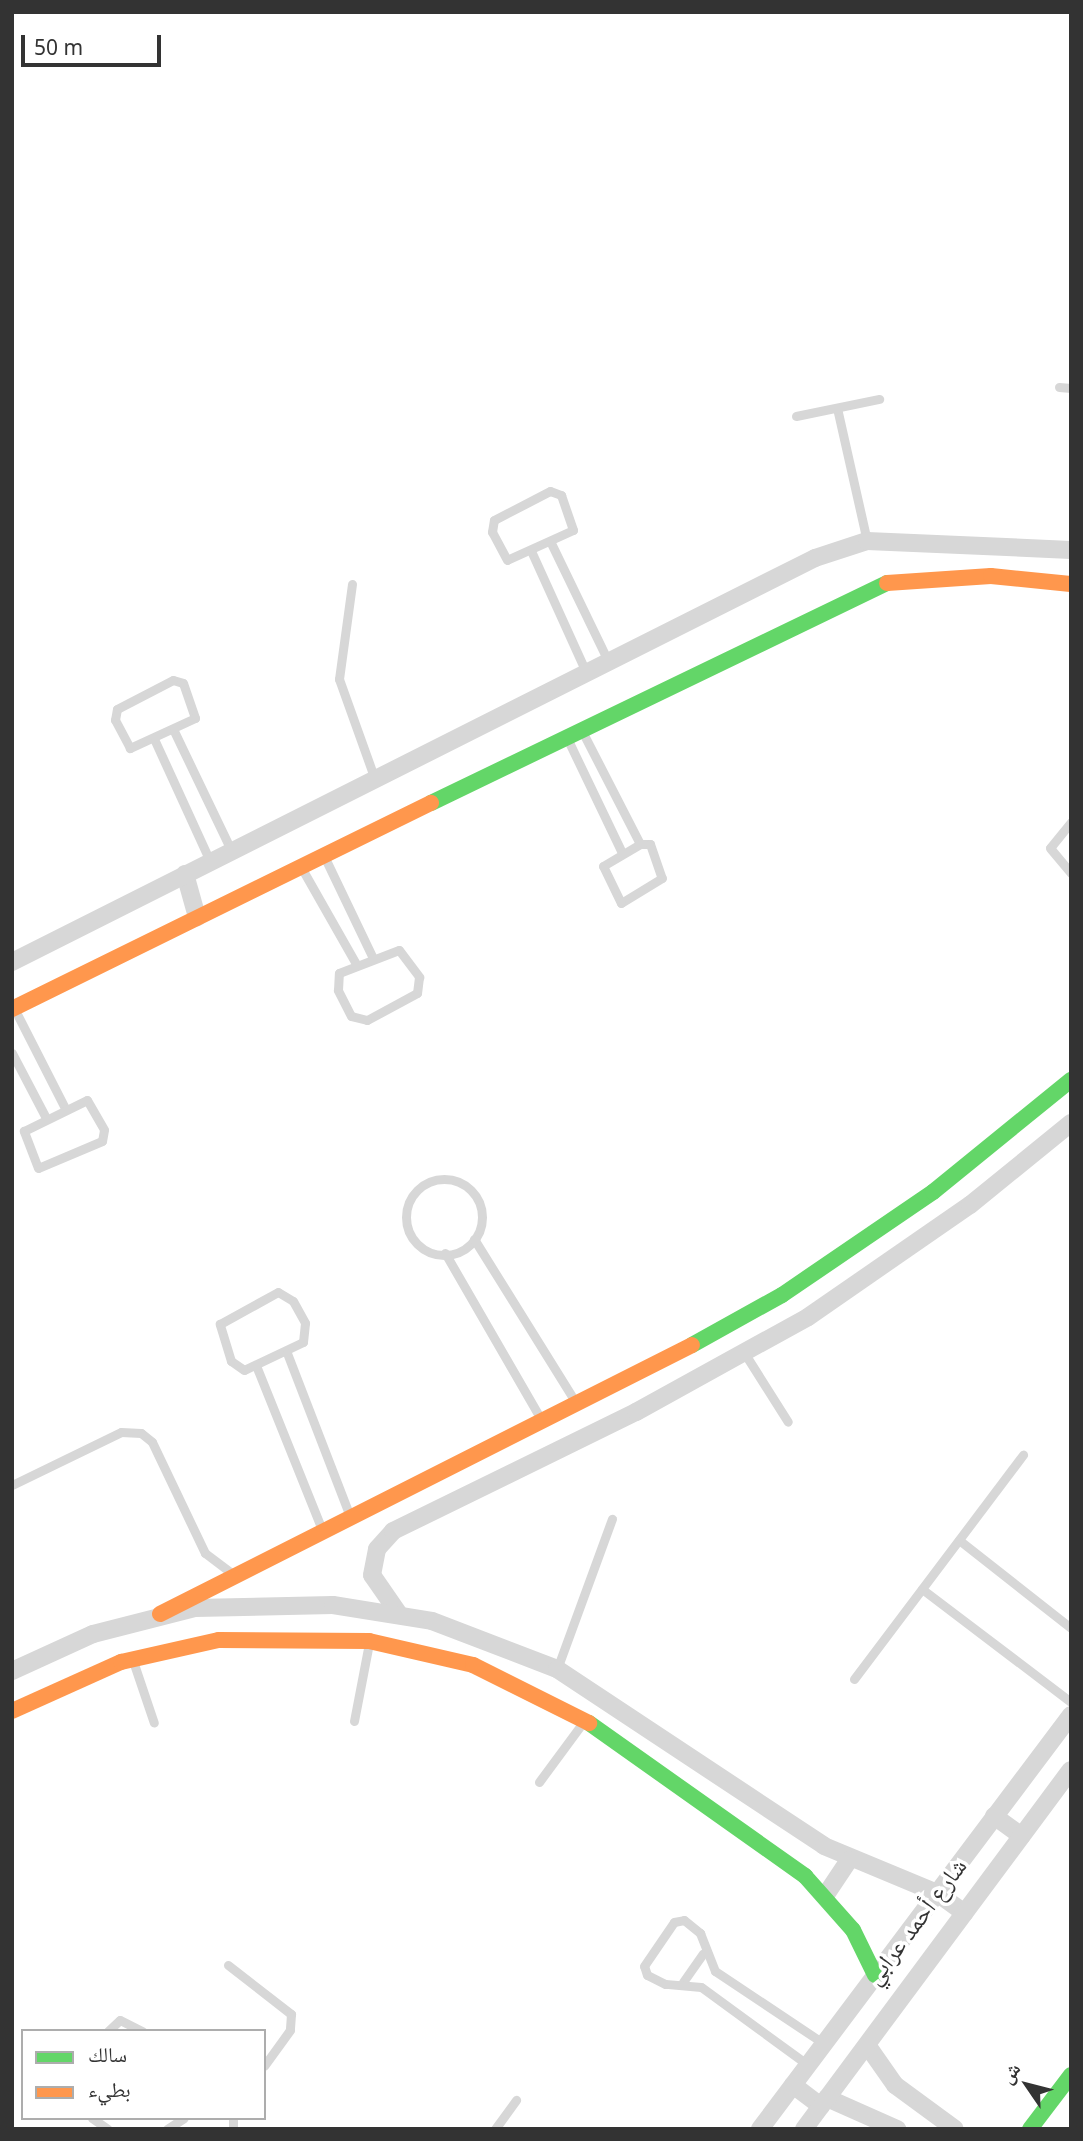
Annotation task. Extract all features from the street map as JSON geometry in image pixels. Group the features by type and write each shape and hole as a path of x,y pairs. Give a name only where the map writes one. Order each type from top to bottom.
{"main road":[{"path":"13,1009 871,586 912,578 990,576 1071,584"},
{"path":"160,1614 350,1516 619,1385 859,1245 1071,1080"},
{"path":"12,1711 132,1659 251,1637 369,1641 473,1665 584,1720 825,1896 853,1930 875,1975"},
{"path":"1030,2129 1071,2075"}],"street":[{"path":"12,962 766,578 867,541 1071,550"},
{"path":"185,874 197,917"},
{"path":"399,1614 372,1575 377,1549 393,1531 636,1412 745,1354 891,1263 1071,1123"},
{"path":"619,1385 636,1412"},
{"path":"12,1671 93,1634 160,1614 264,1602 399,1614 475,1634 557,1669 849,1860 937,1893 965,1913"},
{"name":"شارع أحمد عرابي","path":"760,2129 1071,1715"},
{"path":"804,2129 1071,1770"},
{"path":"994,1816 1022,1836"},
{"path":"825,1896 849,1860"},
{"path":"867,2045 895,2085 956,2129"},
{"path":"793,2085 824,2102 897,2129"}],"lane":[{"path":"1059,387 1071,388"},
{"path":"796,416 878,399"},
{"path":"837,408 867,541"},
{"path":"554,491 574,525 551,543 532,553 507,560 492,524 554,491"},
{"path":"551,543 607,659"},
{"path":"532,553 585,670"},
{"path":"352,584 339,679 374,778"},
{"path":"177,679 197,714 174,731 155,741 130,748 115,712 177,679"},
{"path":"174,731 231,850"},
{"path":"573,733 640,844"},
{"path":"573,733 622,853"},
{"path":"155,741 210,861"},
{"path":"1071,822 1050,848 1071,873"},
{"path":"640,844 650,844 662,878 621,903 602,870 622,853 640,844"},
{"path":"324,856 373,958"},
{"path":"301,866 356,964"},
{"path":"395,949 408,955 420,983 414,997 356,1018 336,984 339,973 373,958 395,949"},
{"path":"13,1009 65,1108"},
{"path":"12,1053 46,1118"},
{"path":"90,1102 104,1137 41,1169 22,1135 46,1118 65,1108 90,1102"},
{"path":"452,1177 466,1181 484,1208 474,1239 445,1253 429,1255 413,1244 403,1218 411,1196 452,1177"},
{"path":"474,1239 577,1404"},
{"path":"445,1253 543,1423"},
{"path":"278,1292 293,1301 305,1323 303,1342 257,1368 244,1370 231,1361 220,1324 278,1292"},
{"path":"287,1353 350,1516"},
{"path":"745,1354 788,1422"},
{"path":"257,1368 322,1530"},
{"path":"12,1485 121,1432 141,1433 205,1553 234,1575"},
{"path":"855,1679 1023,1455"},
{"path":"557,1669 612,1519"},
{"path":"959,1540 1071,1629"},
{"path":"922,1590 1071,1702"},
{"path":"354,1721 369,1641"},
{"path":"132,1659 154,1723"},
{"path":"539,1782 584,1720"},
{"path":"808,2064 701,1987 683,1982 661,1983 644,1969 674,1922 697,1929 703,1953 715,1971 823,2043"},
{"path":"683,1982 703,1953"},
{"path":"228,1965 291,2014 290,2030 266,2063"},
{"path":"110,2029 120,2020 138,2029"},
{"path":"495,2129 516,2100"}],"traffic: fast":[{"path":"431,803 887,583"},
{"path":"692,1345 782,1295 933,1192 1071,1080"},
{"path":"589,1723 805,1876 853,1930 875,1975"},
{"path":"1030,2129 1071,2075"}],"traffic: slow":[{"path":"887,583 991,576 1071,584"},
{"path":"12,1009 431,803"},
{"path":"160,1614 692,1345"},
{"path":"12,1711 121,1662 219,1640 369,1641 473,1665 589,1723"}]}
